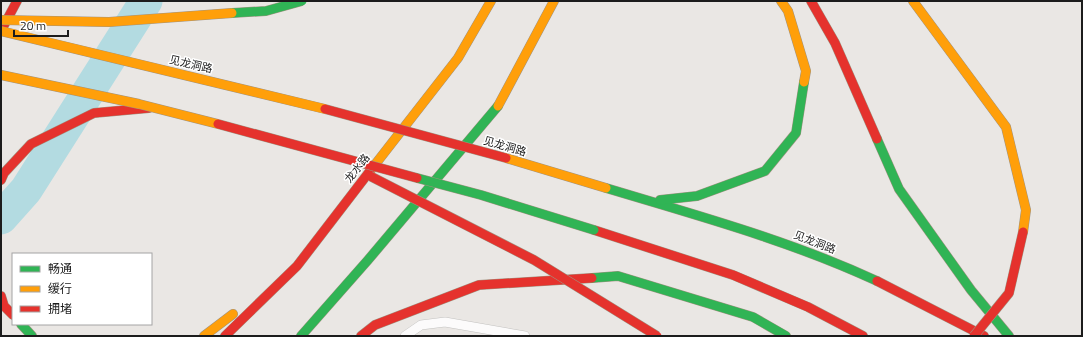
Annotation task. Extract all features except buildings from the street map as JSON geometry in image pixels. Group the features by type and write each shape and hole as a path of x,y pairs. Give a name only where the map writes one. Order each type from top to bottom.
{"main road":[{"path":"1,31 17,1"},
{"path":"1,20 109,22 266,11 302,1"},
{"name":"龙水路","path":"225,336 297,266 458,58 491,1"},
{"path":"301,336 368,260 498,106 554,1"},
{"path":"650,201 697,196 765,171 796,133 806,71 788,11 781,1"},
{"path":"811,1 835,43 899,189 971,290 1009,336"},
{"path":"822,1 835,43"},
{"path":"912,1 1006,127 1026,210 1023,232 1009,293 974,336"},
{"name":"见龙洞路","path":"1,31 305,103 509,159 747,231 814,254 875,280 984,336"},
{"path":"1,75 153,108 481,195 733,275 808,306 863,336"},
{"path":"1,180 4,172 31,144 94,113 153,108"},
{"path":"326,153 534,260 656,336"},
{"path":"204,336 297,266"},
{"path":"360,336 375,325 480,286 618,276 753,317 786,336"},
{"path":"1,296 4,306 12,315"},
{"path":"22,325 32,336"}],"lane":[{"path":"405,336 420,326 445,322 525,336"}],"waterway":[{"path":"1,218 26,190 146,1"}],"traffic: fast":[{"path":"232,13 266,11 302,1"},
{"path":"660,200 697,196 765,171 796,133 804,82"},
{"path":"301,336 368,260 498,106"},
{"path":"877,139 899,189 971,290 1009,336"},
{"path":"417,178 481,195 594,230"},
{"path":"606,188 777,241 844,266 877,281"},
{"path":"592,278 618,276 753,317 786,336"},
{"path":"22,325 32,336"}],"traffic: slow":[{"path":"370,171 458,58 491,1"},
{"path":"498,106 554,1"},
{"path":"781,1 788,11 806,71 804,82"},
{"path":"913,1 1006,127 1026,210 1023,232"},
{"path":"1,20 109,22 232,13"},
{"path":"1,31 325,109"},
{"path":"1,75 139,104 218,124"},
{"path":"506,158 606,188"},
{"path":"204,336 233,314"}],"traffic: jam":[{"path":"1,31 17,1"},
{"path":"811,1 835,43 877,139"},
{"path":"1,180 4,173 31,144 94,113 149,108"},
{"path":"325,109 506,158"},
{"path":"218,124 417,178"},
{"path":"225,336 297,266 370,171"},
{"path":"370,176 534,260 657,336"},
{"path":"594,230 733,275 808,307 863,336"},
{"path":"974,336 1009,293 1023,232"},
{"path":"361,336 375,325 479,285 592,278"},
{"path":"877,281 984,336"},
{"path":"1,296 4,306 12,314"}]}
